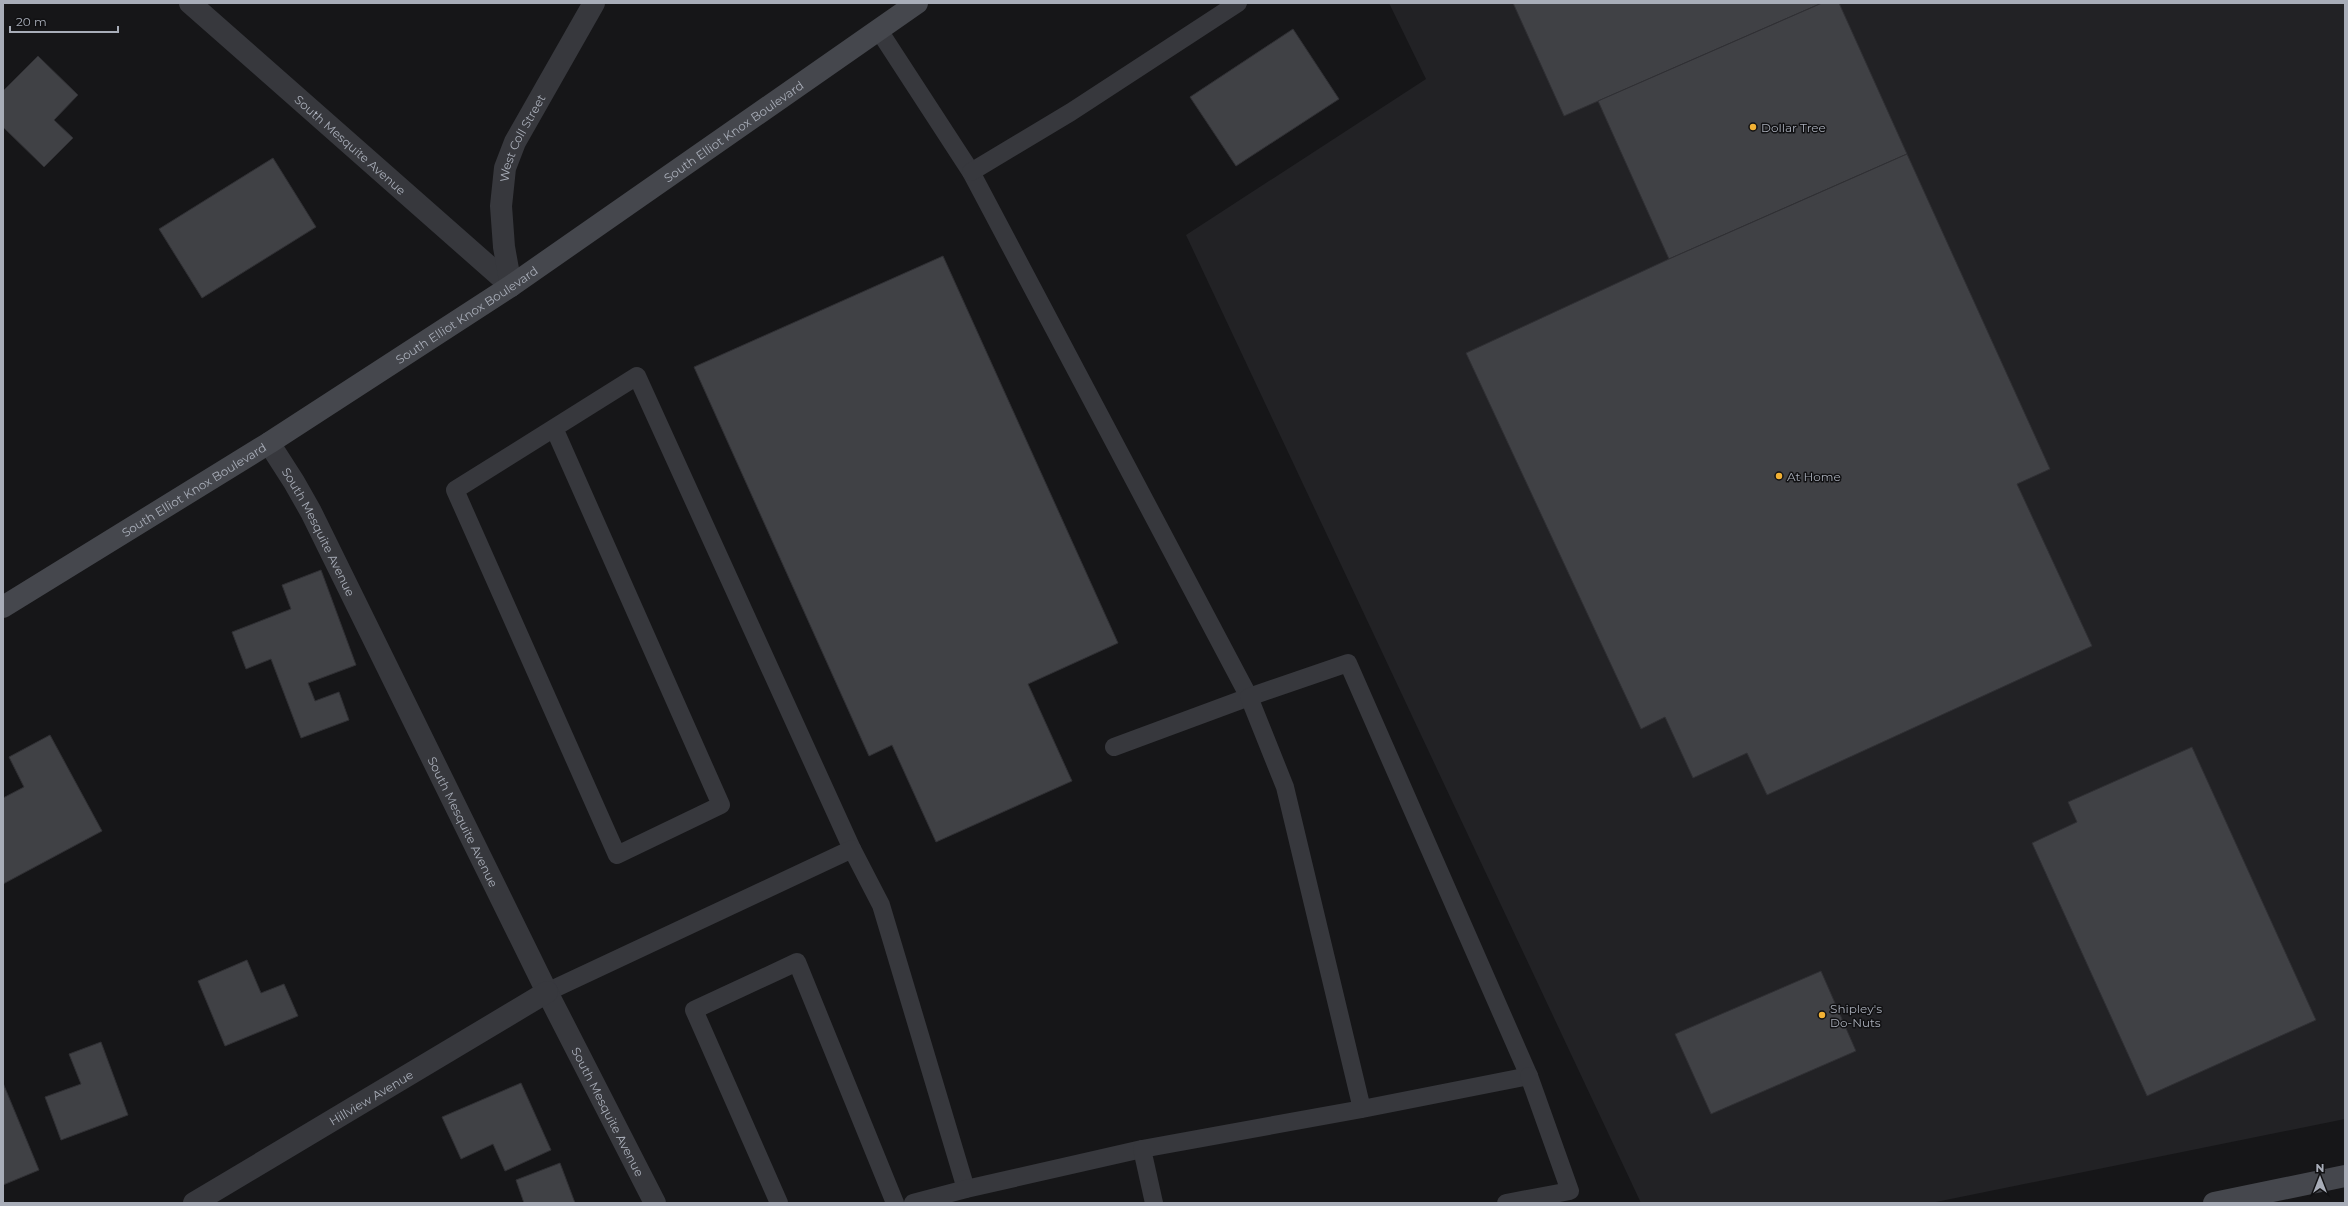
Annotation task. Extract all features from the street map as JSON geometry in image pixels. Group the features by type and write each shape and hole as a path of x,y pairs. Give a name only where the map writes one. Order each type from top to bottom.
{"main road":[{"name":"South Elliot Knox Boulevard","path":"3,607 269,443 511,286 917,3"},
{"path":"2214,1203 2345,1176"}],"street":[{"name":"South Mesquite Avenue","path":"190,3 511,286"},
{"name":"West Coll Street","path":"511,286 504,247 501,206 505,168 515,142 594,3"},
{"name":"South Mesquite Avenue","path":"269,443 311,512 547,992 654,1203"},
{"name":"Hillview Avenue","path":"194,1203 547,992"}],"lane":[{"path":"971,172 1071,112 1238,3"},
{"path":"878,29 971,172 1249,697 1285,787 1362,1109"},
{"path":"554,428 721,805 617,855 455,490 637,376 852,849 881,906 966,1188"},
{"path":"1114,747 1249,697 1348,663 1529,1076 1570,1191 1506,1203"},
{"path":"547,992 852,849"},
{"path":"779,1203 694,1010 797,962 895,1203"},
{"path":"913,1203 966,1188 1142,1148 1362,1109 1529,1076"},
{"path":"1142,1148 1154,1203"}],"shaded area":[{"path":"1389,3 2345,3 2345,1119 1931,1203 1641,1203 1186,235 1426,79"}],"building":[{"path":"1513,3 1822,3 1564,116"},
{"name":"Dollar Tree","path":"1822,3 1839,3 1907,154 1669,259 1598,101"},
{"path":"1293,29 1339,99 1236,166 1190,97"},
{"path":"38,56 78,95 54,120 73,138 44,167 3,127 3,91"},
{"name":"At Home","path":"1907,154 2050,469 2017,484 2092,646 1767,795 1747,753 1693,778 1665,717 1641,729 1466,353 1669,259"},
{"path":"273,158 316,227 202,298 159,229"},
{"path":"943,256 1118,643 1028,684 1072,781 936,842 892,745 869,756 694,367"},
{"path":"321,570 356,665 308,683 315,701 339,692 349,720 301,738 271,659 246,669 232,632 291,609 282,585"},
{"path":"50,735 102,831 3,884 3,798 24,787 9,757"},
{"path":"2192,747 2316,1020 2147,1096 2032,843 2077,822 2068,802"},
{"path":"247,960 261,993 284,984 298,1016 225,1046 198,981"},
{"path":"1821,971 1856,1051 1711,1114 1675,1034"},
{"path":"101,1042 128,1115 61,1140 45,1097 81,1084 69,1054"},
{"path":"3,1083 39,1170 3,1185"},
{"path":"521,1083 551,1150 505,1171 493,1144 461,1159 442,1117"},
{"path":"560,1163 575,1203 524,1203 516,1180"}],"place":[{"name":"Dollar Tree","path":"1753,127"},
{"name":"At Home","path":"1779,476"},
{"name":"Shipley's Do-Nuts","path":"1822,1015"}]}
